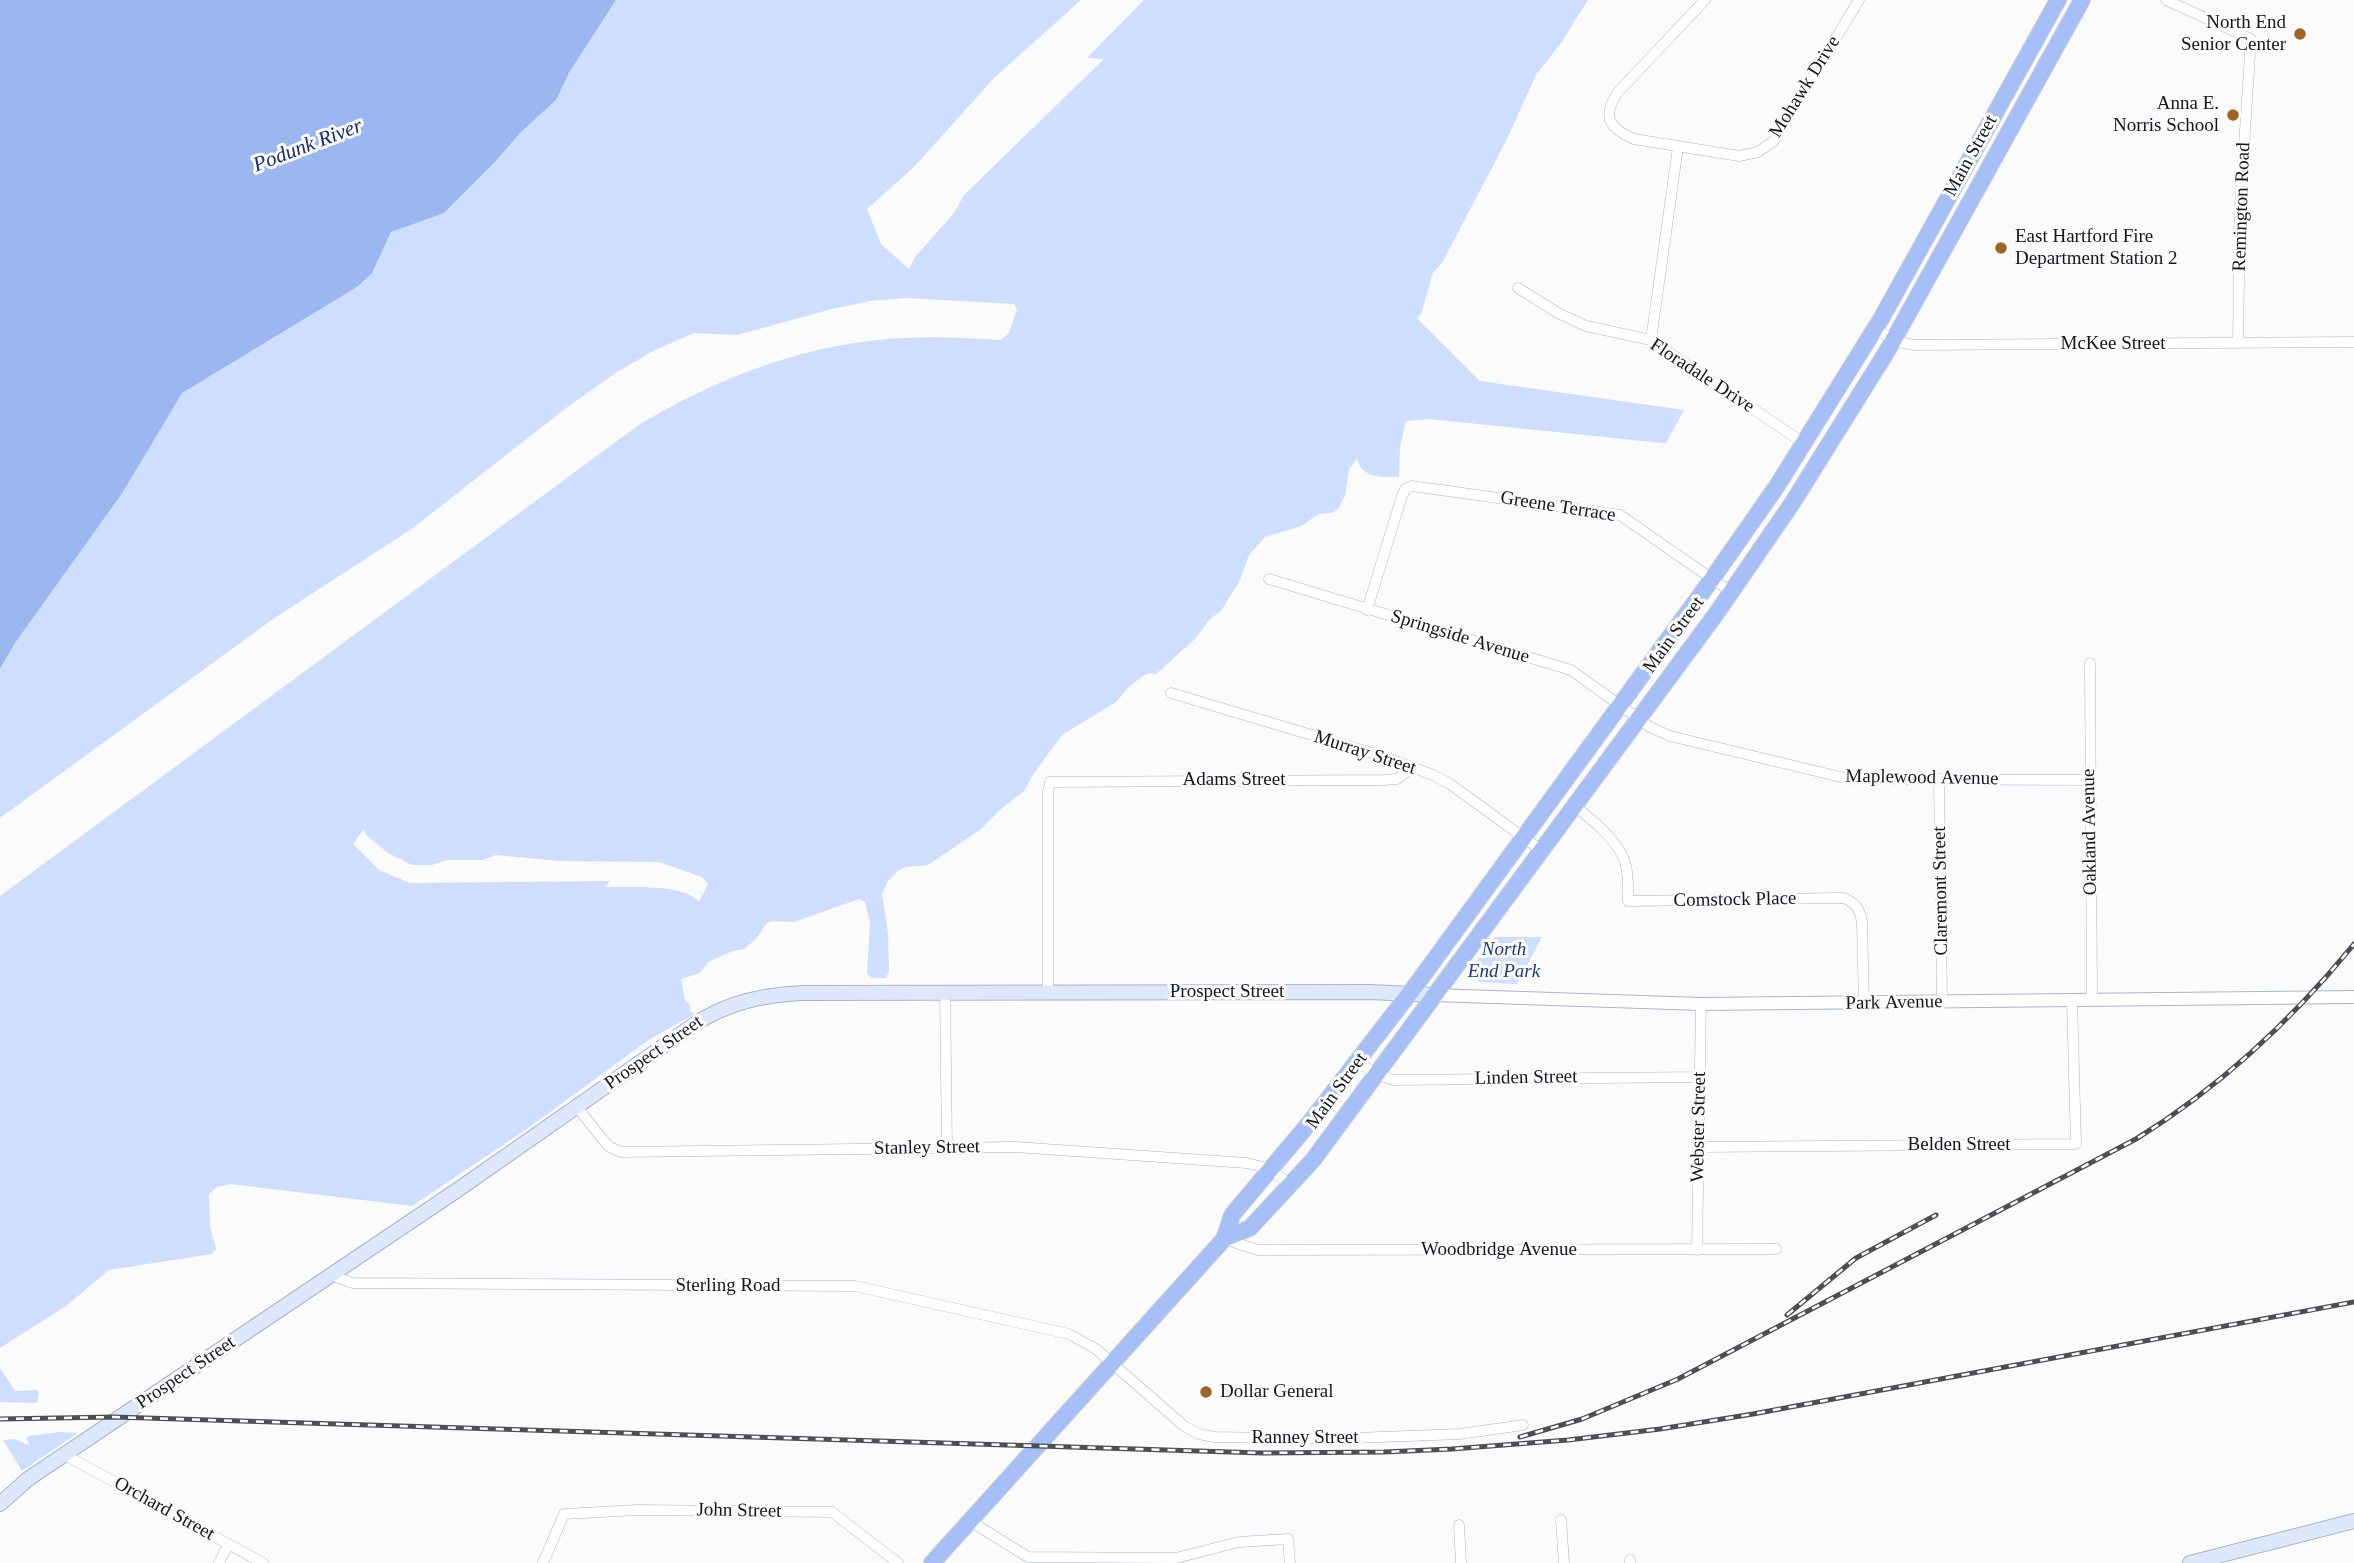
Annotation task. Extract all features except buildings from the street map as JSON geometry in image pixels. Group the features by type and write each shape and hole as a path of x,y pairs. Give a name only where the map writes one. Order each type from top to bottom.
{"highway":[{"name":"Main Street","path":"932,1563 1224,1239 1232,1215 1410,994 1712,579 1805,444 1875,329 2058,0"},
{"name":"Main Street","path":"1224,1239 1250,1228 1312,1160 1731,592 1822,457 1894,339 2082,0"},
{"path":"1934,224 1952,234"}],"main road":[{"name":"Prospect Street","path":"0,1504 20,1486 709,1015 742,1001 793,993 945,991 1369,992 1434,995"},
{"path":"2190,1563 2354,1521"}],"street":[{"name":"Mohawk Drive","path":"1704,0 1618,92 1609,106 1610,121 1621,133 1634,139 1739,156 1758,152 1774,141 1859,0"},
{"name":"Remington Road","path":"2166,0 2251,39 2240,207 2238,343"},
{"path":"1651,340 1678,147"},
{"name":"Floradale Drive","path":"1518,288 1558,313 1586,326 1651,340 1805,444"},
{"name":"McKee Street","path":"1875,329 1912,345 2354,342"},
{"name":"Greene Terrace","path":"1367,610 1405,489 1412,486 1620,515 1731,592"},
{"name":"Springside Avenue","path":"1269,579 1571,670 1639,718"},
{"name":"Oakland Avenue","path":"2090,663 2092,1001"},
{"name":"Murray Street","path":"1171,693 1413,767 1450,784 1541,850"},
{"name":"Maplewood Avenue","path":"1639,718 1670,736 1836,777 2089,779"},
{"name":"Adams Street","path":"1048,992 1050,782 1384,780 1397,779 1413,767"},
{"name":"Claremont Street","path":"1939,779 1942,1002"},
{"name":"Comstock Place","path":"1574,806 1597,824 1623,856 1627,872 1628,901 1842,898 1853,902 1859,910 1862,922 1864,1003"},
{"path":"945,991 947,1148"},
{"name":"Park Avenue","path":"1434,995 1701,1004 2354,997"},
{"name":"Belden Street","path":"1698,1147 2076,1144 2072,1001"},
{"name":"Webster Street","path":"1697,1250 1701,1004"},
{"name":"Linden Street","path":"1358,1061 1376,1074 1394,1080 1699,1077"},
{"name":"Stanley Street","path":"577,1107 608,1146 621,1153 1028,1148 1247,1163 1270,1170 1291,1185"},
{"name":"Woodbridge Avenue","path":"1224,1239 1258,1251 1776,1249"},
{"name":"Sterling Road","path":"331,1275 353,1283 855,1286 1061,1331 1087,1343 1112,1363"},
{"name":"Ranney Street","path":"1112,1363 1184,1426 1199,1434 1214,1437 1460,1434 1524,1425"},
{"name":"Orchard Street","path":"65,1455 263,1563"},
{"name":"John Street","path":"543,1563 564,1514 638,1510 832,1512 898,1563"},
{"path":"1561,1520 1564,1563"},
{"path":"970,1521 1028,1557 1176,1558 1240,1542 1288,1539 1290,1563"},
{"path":"1459,1525 1461,1563"},
{"path":"219,1563 228,1545"}],"green space":[{"path":"616,0 1081,0 994,78 914,167 867,209 881,244 909,269 915,257 954,213 964,195 1104,59 1087,58 1144,0 1588,0 1561,43 1536,75 1506,141 1442,263 1433,273 1421,314 1417,318 1480,381 1684,410 1666,443 1430,419 1406,421 1400,447 1399,477 1373,476 1363,470 1357,459 1349,469 1345,496 1338,509 1332,513 1319,514 1301,526 1265,537 1249,555 1239,582 1221,611 1210,619 1195,639 1156,674 1143,676 1116,702 1062,735 1024,791 981,829 928,865 906,867 888,881 882,894 888,933 889,971 886,978 872,978 867,974 870,922 865,902 859,899 794,922 772,921 766,924 756,939 744,949 708,962 700,973 681,979 685,1000 690,1005 690,1011 695,1014 650,1039 524,1131 412,1206 230,1184 217,1187 209,1194 210,1227 216,1249 212,1254 109,1270 66,1306 0,1348 0,896 640,424 734,377 801,354 835,346 917,337 1001,340 1009,333 1017,309 1014,304 906,298 870,301 832,309 737,335 694,333 655,350 617,372 566,408 413,528 273,619 0,818 0,669 15,643 121,495 182,392 357,287 391,232 483,173 520,133 556,100 570,71","holes":["364,829 366,835 388,853 412,865 432,865 447,860 483,860 496,855 559,861 659,862 702,877 708,884 699,902 692,896 669,889 605,887 610,881 410,883 379,870 353,844"]},
{"name":"North End Park","path":"1495,937 1542,937 1517,984 1479,982 1468,972"},
{"path":"0,1368 15,1391 37,1390 37,1403 0,1402"},
{"path":"59,1432 78,1433 22,1471 3,1440 15,1439 30,1446 26,1438 29,1436"}],"water":[{"name":"Podunk River","path":"0,0 616,0 570,71 556,100 520,133 444,213 391,232 372,273 357,287 182,393 121,495 15,643 0,669"}],"railway":[{"path":"1520,1437 1582,1419 1678,1379 2136,1139 2197,1097 2253,1050 2306,999 2354,944"},
{"path":"1787,1315 1856,1258 1936,1215"},
{"path":"0,1419 114,1417 1262,1453 1452,1449 1568,1440 1753,1414 2354,1302"}],"place":[{"name":"North End Senior Center","path":"2300,34"},
{"name":"Anna E. Norris School","path":"2233,115"},
{"name":"East Hartford Fire Department Station 2","path":"2001,248"},
{"name":"Dollar General","path":"1206,1392"}]}
